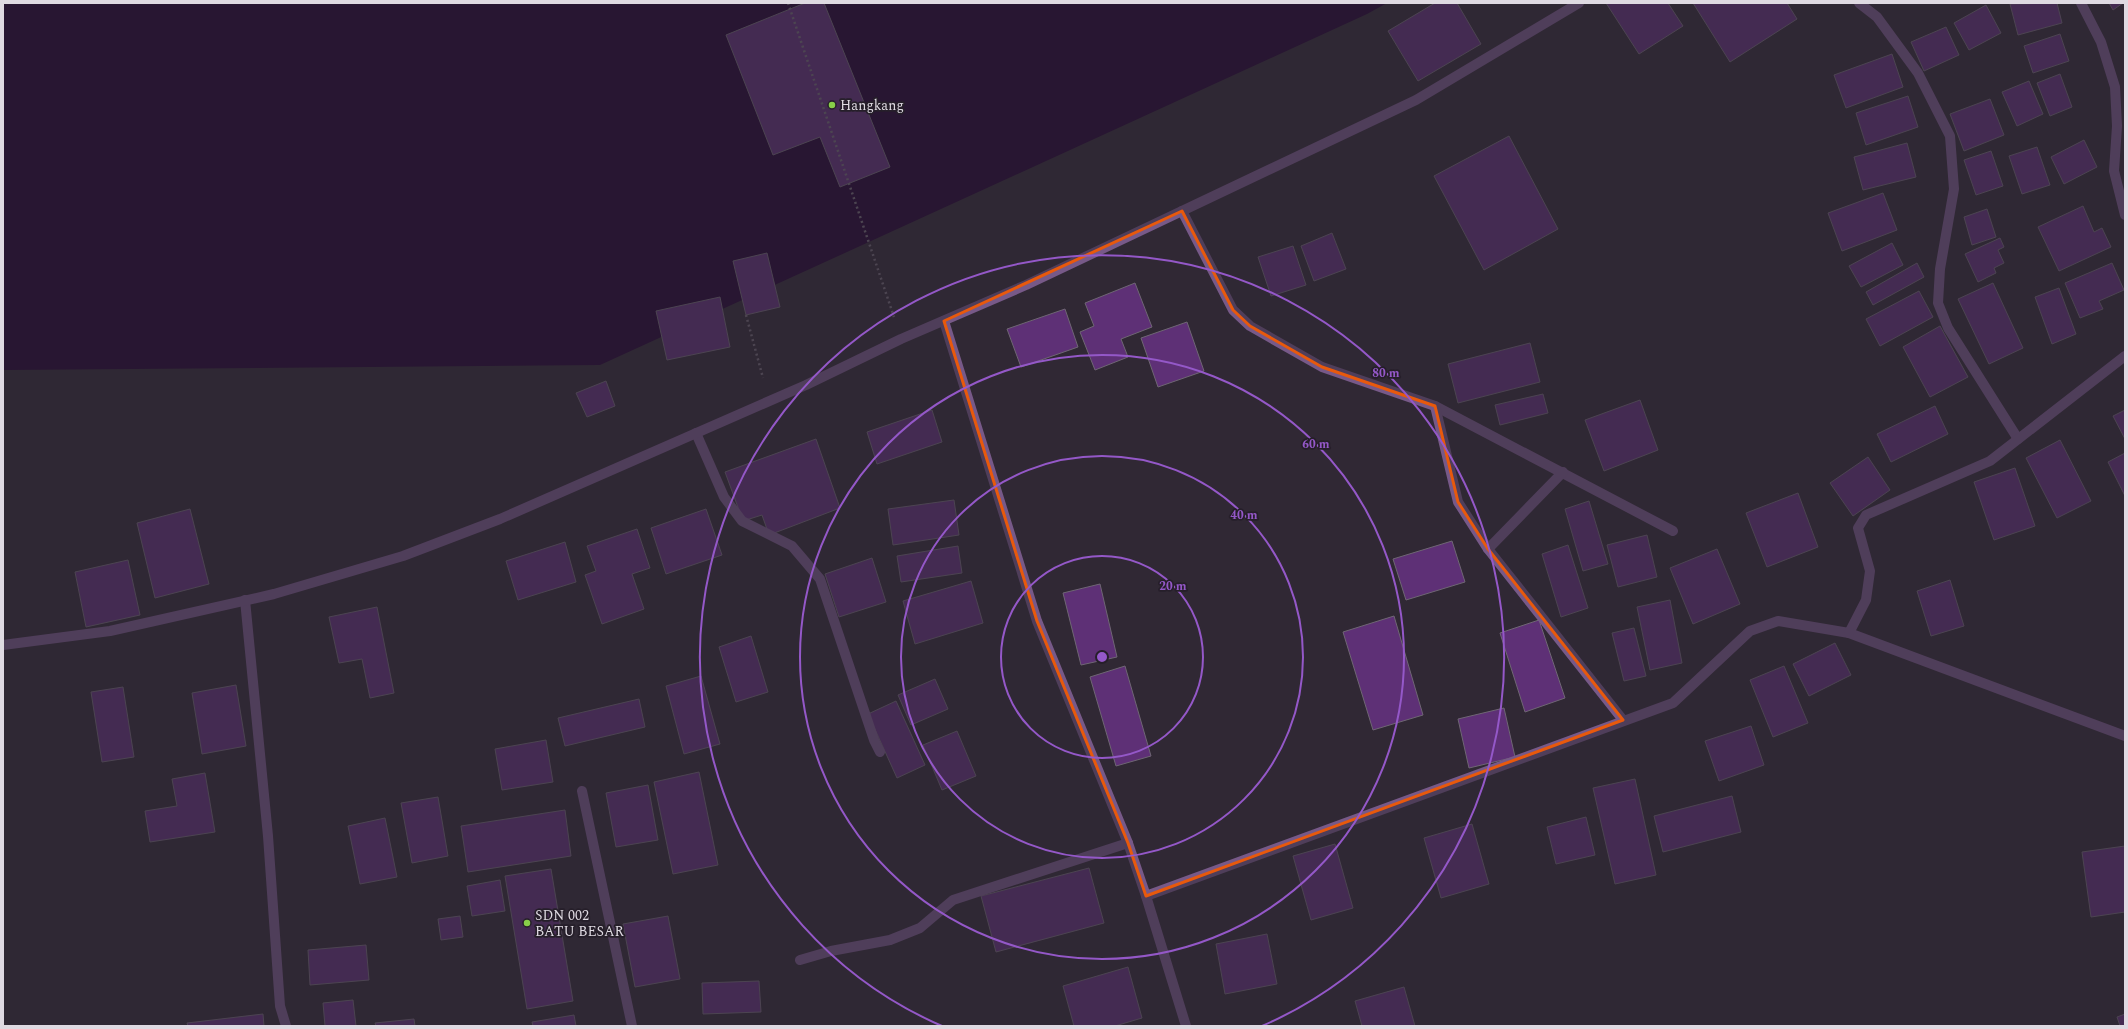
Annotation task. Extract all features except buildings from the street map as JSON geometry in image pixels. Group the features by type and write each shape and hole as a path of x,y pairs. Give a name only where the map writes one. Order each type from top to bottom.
{"street":[{"path":"3,645 110,631 274,594 403,556 500,518 769,401 901,339 1026,285 1416,100 1579,3"},
{"path":"1859,3 1877,17 1918,73 1950,136 1954,189 1940,269 1938,303 1948,328 2018,439"},
{"path":"2081,3 2101,42 2114,87 2116,126 2114,171 2125,215"},
{"path":"1182,211 1233,310 1250,326 1322,368 1435,406 1673,531"},
{"path":"944,321 1037,621 1128,843 1186,1026"},
{"path":"1849,633 1866,600 1870,571 1858,528 1866,515 1990,461 2125,356"},
{"path":"1435,406 1458,502 1488,549 1623,720"},
{"path":"696,433 724,497 742,521 792,546 820,579 874,740 880,752"},
{"path":"1488,549 1563,472"},
{"path":"245,600 268,836 280,1006 286,1026"},
{"path":"1146,896 1623,720 1673,703 1750,631 1778,621 1849,633 2125,736"},
{"path":"582,791 632,1026"},
{"path":"800,960 831,951 890,940 920,928 953,900 1128,843"}],"path":[{"path":"788,3 901,339"},
{"path":"746,315 769,401"}],"highlighted area":[{"path":"1182,211 1233,310 1250,326 1322,367 1435,406 1458,502 1488,549 1623,720 1146,896 1128,843 1037,621 944,321"}],"shaded area":[{"path":"3,3 1387,3 1367,14 600,365 3,370"}],"place":[{"name":"Hangkang","path":"832,105"},
{"name":"SDN 002 BATU BESAR","path":"527,923"}]}
